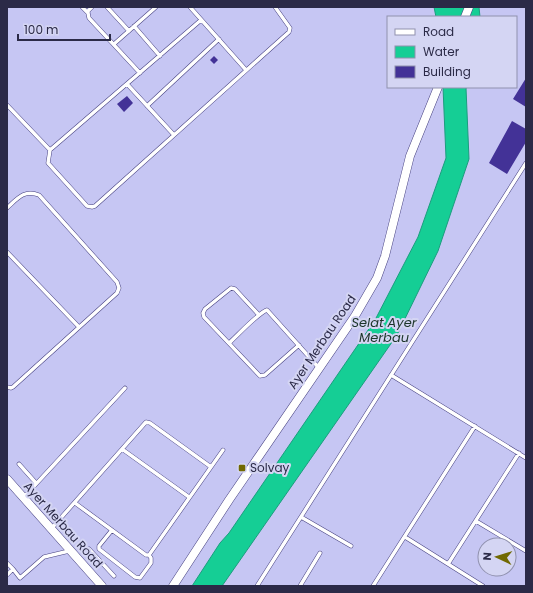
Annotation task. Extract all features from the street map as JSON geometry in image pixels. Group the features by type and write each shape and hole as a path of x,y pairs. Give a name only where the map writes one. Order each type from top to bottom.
{"street":[{"name":"Ayer Merbau Road","path":"173,586 229,500 355,316 381,268 410,156 438,88"},
{"name":"Ayer Merbau Road","path":"7,479 102,586"}],"lane":[{"path":"82,7 88,13 89,18 140,73"},
{"path":"88,13 92,7"},
{"path":"107,7 128,31"},
{"path":"114,44 156,7"},
{"path":"190,7 246,70"},
{"path":"201,20 50,150 48,163 88,206 95,206 290,30 275,7"},
{"path":"134,26 160,56"},
{"path":"148,106 219,40"},
{"path":"127,84 174,135"},
{"path":"7,106 50,150"},
{"path":"257,586 526,162"},
{"path":"521,171 526,174"},
{"path":"7,208 22,194 32,193 39,195 117,282 119,288 116,294 13,387 7,387"},
{"path":"7,252 79,327"},
{"path":"259,315 234,289 230,288 205,309 203,313 204,317 260,376 265,375 299,345"},
{"path":"229,343 264,310 268,311 319,369"},
{"path":"391,375 526,458"},
{"path":"23,498 125,388"},
{"path":"51,529 144,423 148,422 211,467"},
{"path":"374,586 475,426"},
{"path":"122,449 189,497"},
{"path":"149,555 224,450"},
{"path":"448,564 519,454"},
{"path":"19,464 36,483"},
{"path":"75,503 146,555 149,555"},
{"path":"301,517 350,546"},
{"path":"476,521 526,551"},
{"path":"112,530 99,548 137,578 142,576 151,563 151,558 149,555"},
{"path":"405,537 483,586"},
{"path":"89,550 114,576"},
{"path":"7,563 20,578 44,557 70,551"},
{"path":"300,586 320,553"},
{"path":"7,575 13,569"}],"water":[{"path":"434,7 479,7 480,16 436,16"},
{"name":"Selat Ayer Merbau","path":"443,88 466,88 469,159 438,251 397,335 222,586 192,586 220,543 229,533 375,320 418,237 446,158"}],"building":[{"path":"214,56 218,60 214,64 210,60"},
{"path":"526,78 526,107 513,99"},
{"path":"127,96 133,103 124,112 117,104"},
{"path":"512,121 526,129 526,142 507,174 489,163"}],"place":[{"name":"Solvay","path":"242,468"}]}
